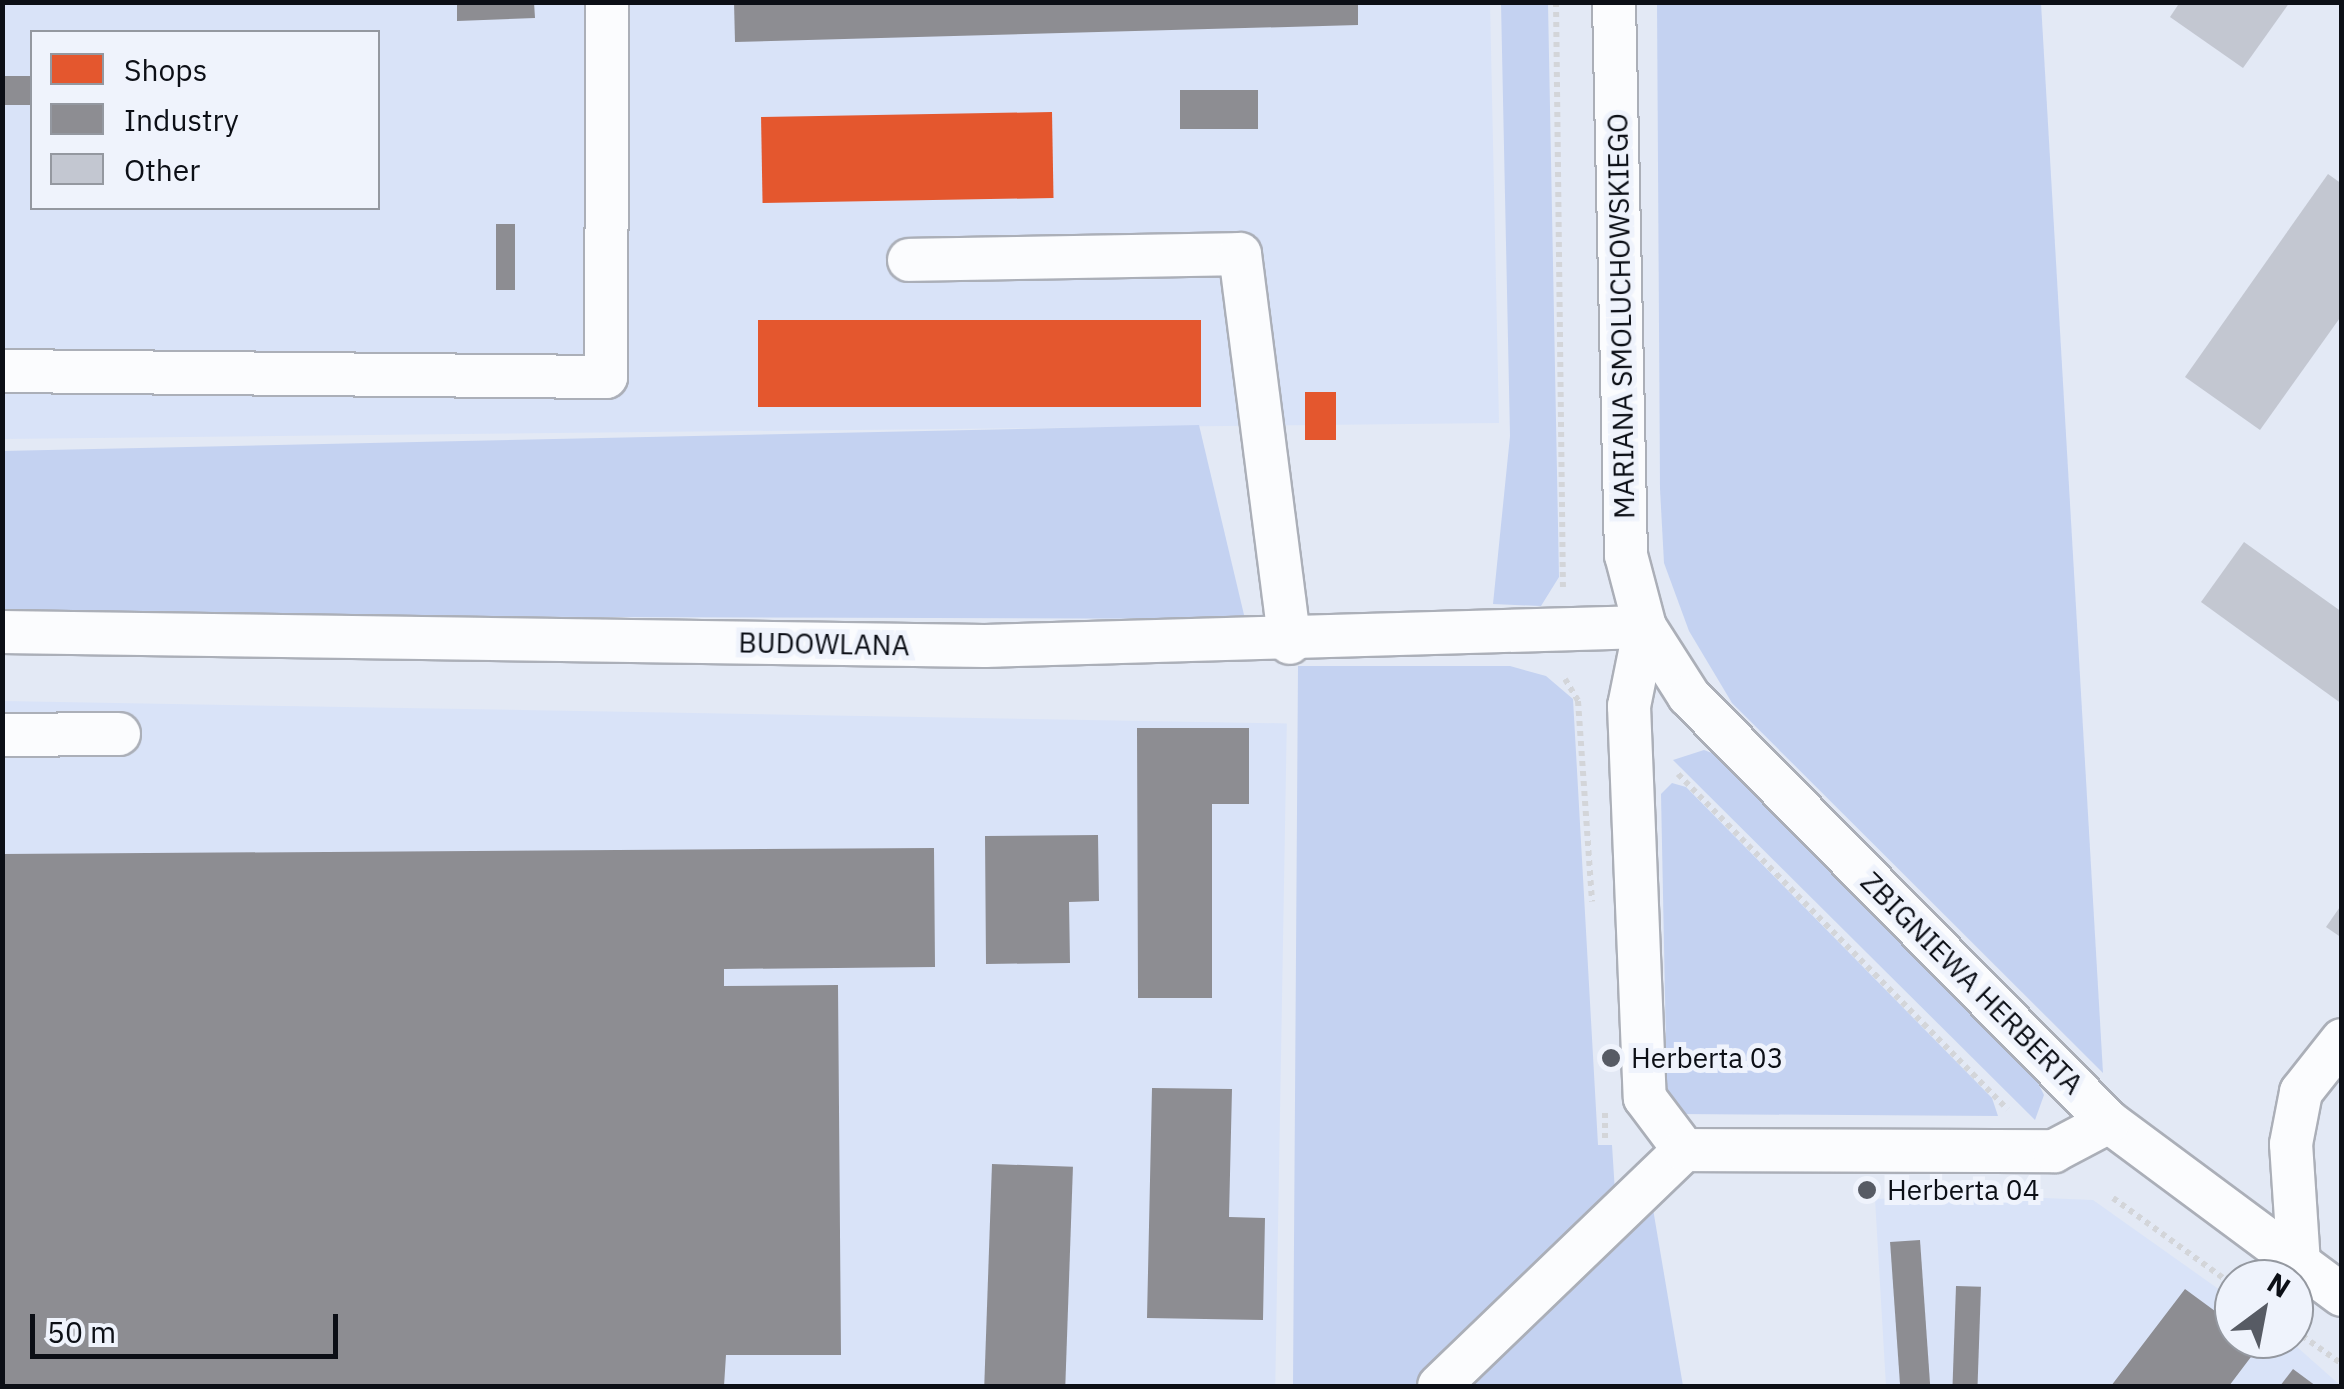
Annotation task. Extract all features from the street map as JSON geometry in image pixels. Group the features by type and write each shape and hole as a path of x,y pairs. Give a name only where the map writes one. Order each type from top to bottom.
{"street":[{"path":"2,370 606,377 607,2"},
{"name":"MARIANA SMOLUCHOWSKIEGO","path":"1614,2 1626,555 1644,627"},
{"path":"909,260 1240,254 1290,642"},
{"path":"1644,627 1629,706 1645,1098 1684,1150"},
{"name":"BUDOWLANA","path":"2,632 1290,642 1644,627"},
{"name":"ZBIGNIEWA HERBERTA","path":"1644,627 1689,696 2109,1122 2292,1259"},
{"path":"2,735 118,734"},
{"path":"2299,1259 2298,1110 2342,1040"},
{"path":"1439,1386 1684,1150 2054,1151 2109,1122"},
{"name":"ZBIGNIEWA HERBERTA","path":"2314,1275 2342,1295"}],"path":[{"path":"1556,2 1564,597"},
{"path":"1678,774 2020,1124"},
{"path":"2113,1198 2214,1271"},
{"path":"2314,1344 2342,1364"}],"shaded area":[{"path":"2,3 1490,3 1499,423 3,439"},
{"path":"1501,3 1548,3 1559,577 1541,606 1493,604 1510,436"},
{"path":"1657,3 2041,3 2103,1073 1732,703 1689,631 1664,563 1660,489"},
{"path":"1199,425 1245,619 3,615 2,451"},
{"path":"1298,666 1510,666 1546,676 1573,699 1598,1145 1612,1145 1615,1192 1420,1386 1293,1386"},
{"path":"3,701 1287,723 1275,1386 2,1386"},
{"path":"1704,750 1720,756 2036,1079 2044,1095 2035,1120 1673,760"},
{"path":"1672,783 1686,787 1992,1098 1998,1116 1679,1114 1667,1096 1661,794"},
{"path":"1972,1195 2093,1200 2214,1286 2214,1359 2311,1359 2341,1386 1886,1386 1875,1199"},
{"path":"1652,1203 1683,1386 1448,1386"}],"building: Shops":[{"path":"1052,112 1054,198 763,203 761,117"},
{"path":"758,320 1201,320 1201,407 758,407"},
{"path":"1305,392 1336,392 1336,440 1305,440"}],"building: Industry":[{"path":"457,2 534,2 535,18 457,21"},
{"path":"734,2 1358,2 1358,25 735,42"},
{"path":"5,76 30,76 30,105 5,105"},
{"path":"1180,90 1258,90 1258,129 1180,129"},
{"path":"496,224 515,224 515,290 496,290"},
{"path":"1137,728 1249,728 1249,804 1212,804 1212,998 1138,998"},
{"path":"1098,835 1099,901 1069,902 1070,963 986,964 985,836"},
{"path":"934,848 935,967 724,969 724,986 838,985 841,1355 726,1355 724,1386 2,1386 2,854"},
{"path":"1152,1088 1232,1089 1229,1217 1265,1218 1263,1320 1147,1318"},
{"path":"992,1164 1073,1167 1065,1386 984,1386"},
{"path":"1920,1240 1930,1386 1900,1386 1890,1242"},
{"path":"1956,1286 1981,1287 1978,1386 1953,1386"},
{"path":"2185,1289 2214,1310 2214,1359 2249,1359 2229,1386 2111,1386"},
{"path":"2293,1369 2316,1386 2280,1386"}],"building: Other":[{"path":"2180,2 2290,2 2243,68 2170,17"},
{"path":"2328,174 2342,184 2342,315 2260,430 2185,377"},
{"path":"2244,542 2342,612 2342,704 2201,602"},
{"path":"2342,904 2342,938 2326,927"}],"place":[{"name":"Herberta 03","path":"1611,1058"},
{"name":"Herberta 04","path":"1867,1190"}]}
